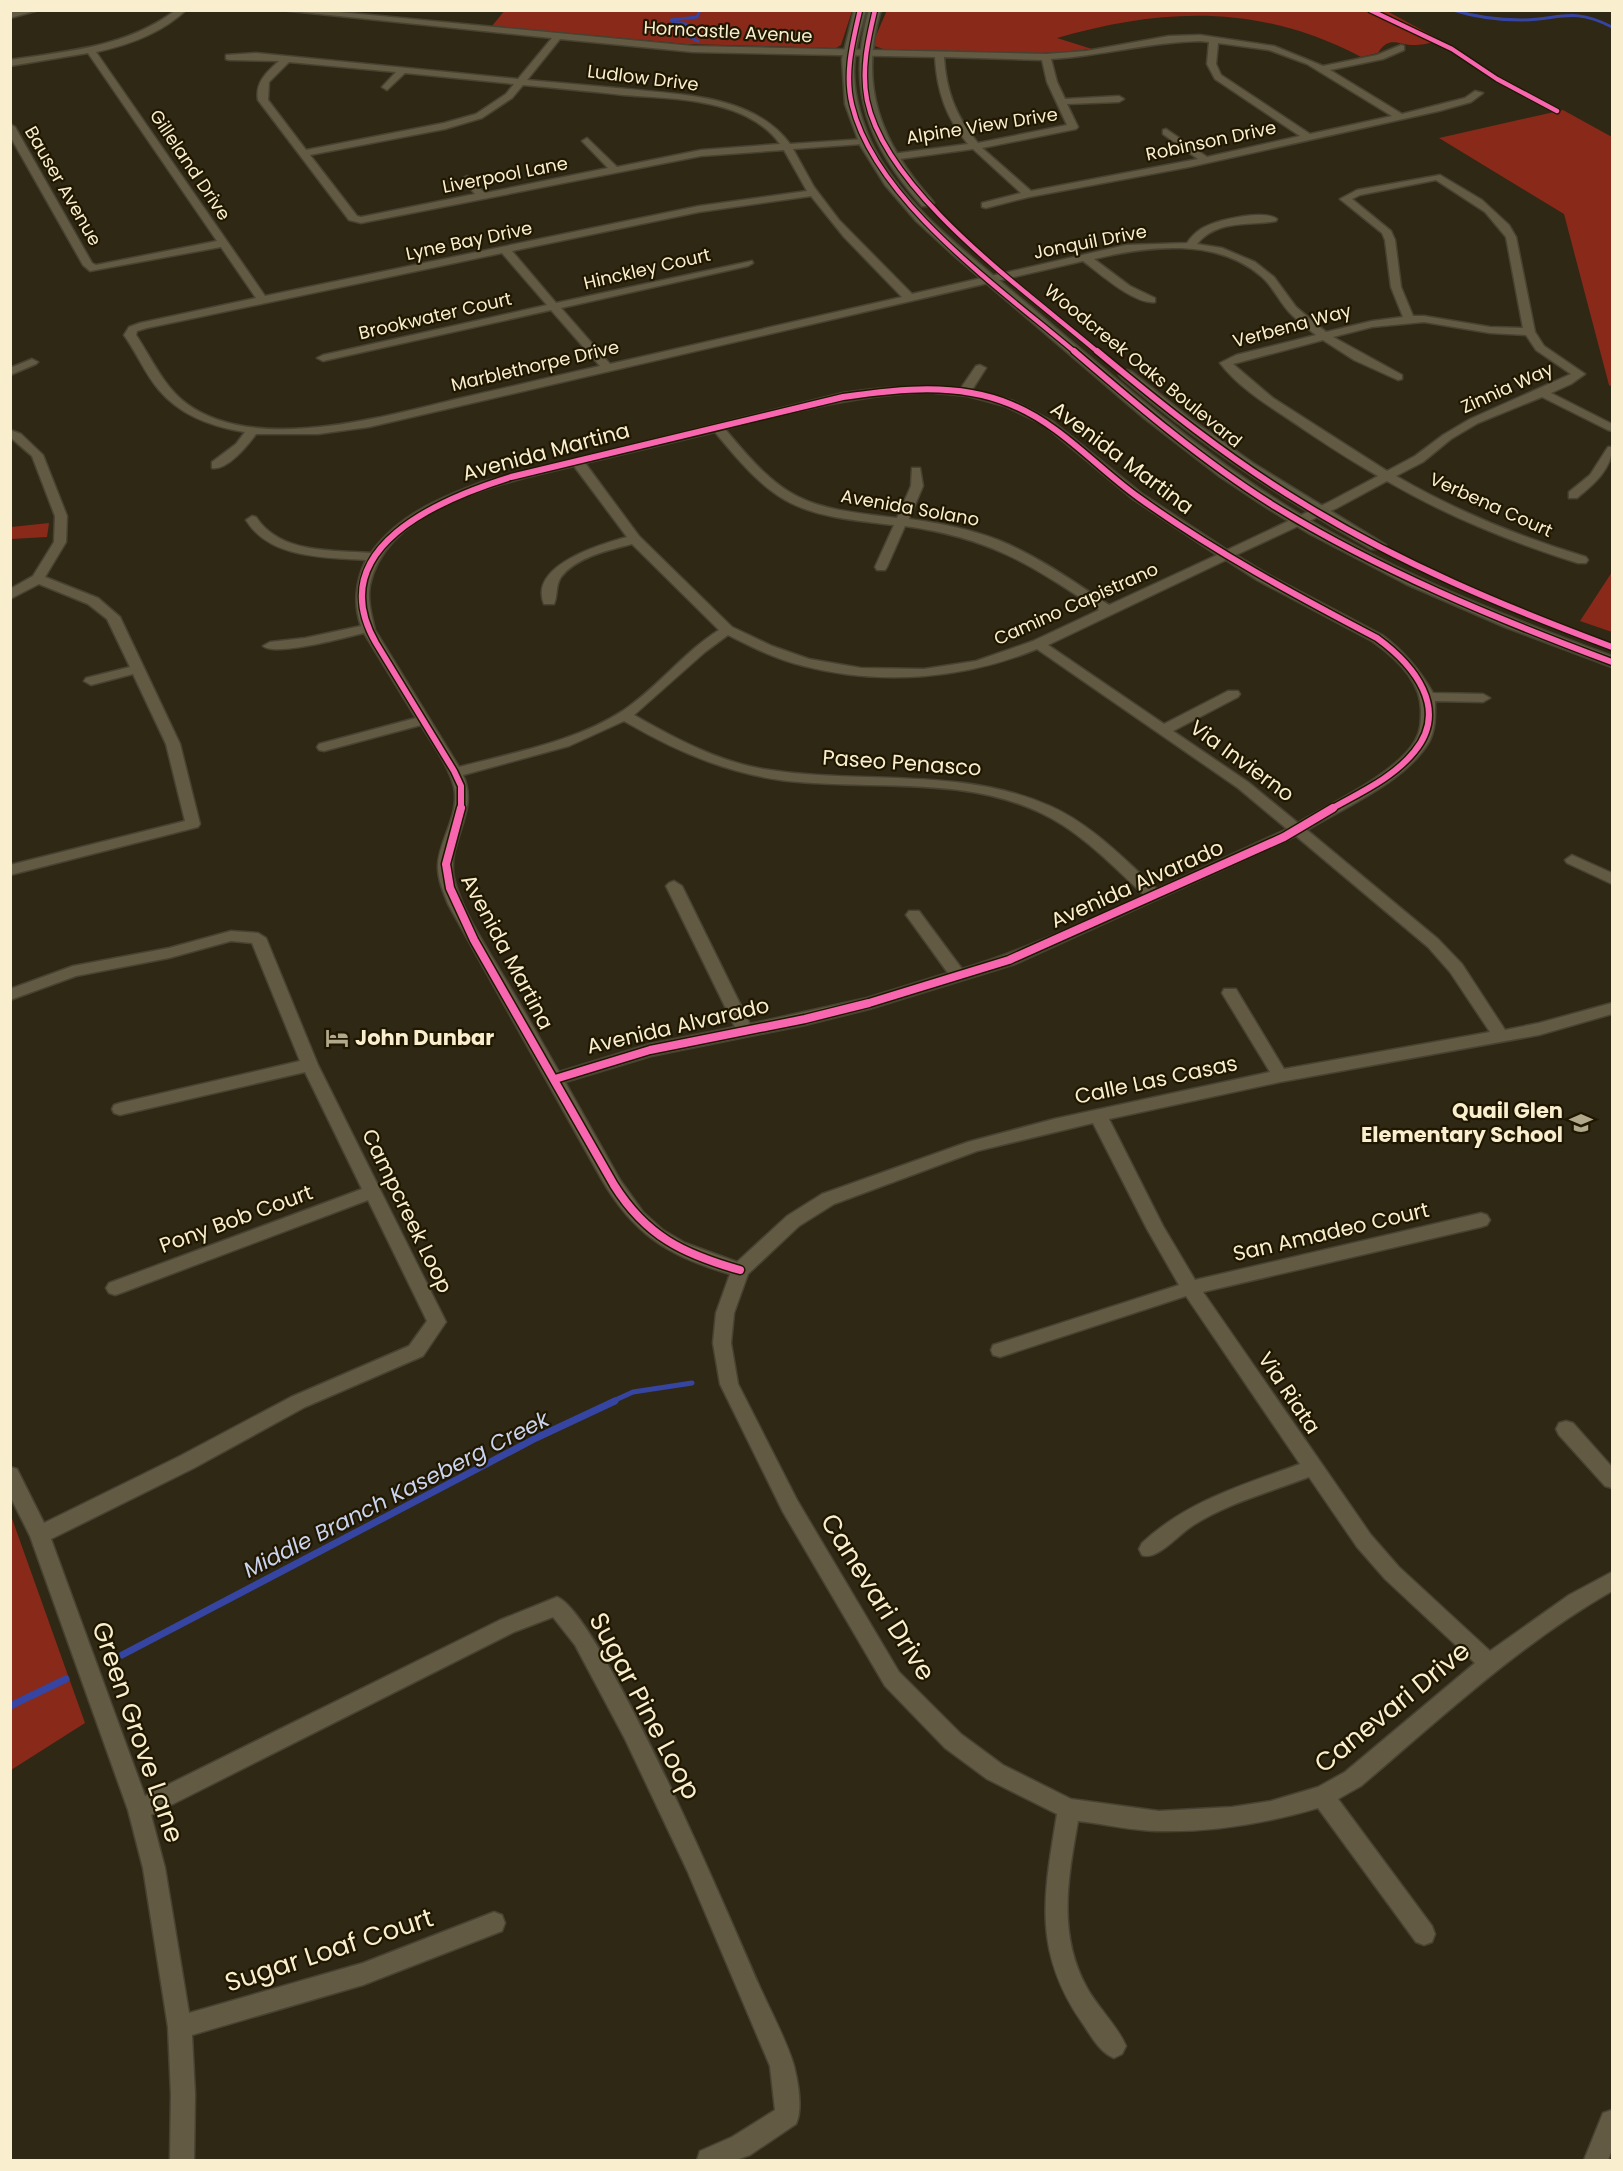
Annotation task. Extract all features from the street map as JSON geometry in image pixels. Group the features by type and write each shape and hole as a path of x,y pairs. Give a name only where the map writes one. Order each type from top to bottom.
{"main road":[{"name":"Woodcreek Oaks Boulevard","path":"860,10 852,29 847,53 849,104 862,141 904,200 990,280 1173,433 1227,474 1301,520 1376,562 1436,591 1612,662"},
{"name":"Woodcreek Oaks Boulevard","path":"874,10 865,53 867,100 874,123 892,157 921,197 1007,276 1193,430 1262,479 1318,512 1450,582 1561,629 1612,647"}],"street":[{"path":"10,15 35,10"},
{"path":"10,63 90,49 144,35 167,24 182,10"},
{"name":"Horncastle Avenue","path":"285,10 693,49 865,53"},
{"path":"304,153 464,121 492,109 520,82 558,36"},
{"path":"865,53 1046,57 1086,54 1169,39 1214,39 1271,48 1299,57 1399,116"},
{"path":"1214,39 1211,62 1212,69 1218,77 1306,136"},
{"path":"1322,69 1380,57 1401,48"},
{"name":"Gilleland Drive","path":"90,49 262,301"},
{"path":"939,55 942,92 949,110 974,147 1029,194"},
{"name":"Ludlow Drive","path":"229,57 287,59 677,97 708,102 735,110 758,120 776,133 813,193 853,242 910,298"},
{"name":"Alpine View Drive","path":"892,157 974,147 1073,127 1052,82 1046,57"},
{"name":"Liverpool Lane","path":"287,59 264,82 261,94 267,106 353,218 361,220 701,153 862,141"},
{"path":"387,87 403,70"},
{"name":"Robinson Drive","path":"986,205 1029,194 1205,160 1456,104 1478,93"},
{"path":"1060,102 1119,99"},
{"name":"Bauser Avenue","path":"10,127 88,265 94,269 224,243"},
{"path":"1166,132 1205,160"},
{"path":"587,141 615,170"},
{"path":"1409,319 1396,287 1390,240 1386,231 1346,199 1357,193 1437,177 1482,205 1505,225 1511,237 1529,332"},
{"path":"467,179 483,196"},
{"name":"Lyne Bay Drive","path":"134,329 699,209 813,193"},
{"path":"1190,246 1200,234 1214,227 1250,219 1272,219"},
{"name":"Jonquil Drive","path":"990,280 1145,245 1190,246 1245,261 1264,273 1277,286 1286,304 1326,336 1358,358 1398,377"},
{"path":"505,250 607,368"},
{"path":"1086,258 1126,288 1151,300"},
{"name":"Hinckley Court","path":"554,307 748,263"},
{"name":"Marblethorpe Drive","path":"134,329 130,335 158,380 174,399 198,414 253,430 303,431 350,426 990,280"},
{"name":"Brookwater Court","path":"323,358 554,307"},
{"name":"Verbena Way","path":"1388,476 1288,414 1235,374 1226,363 1240,357 1372,324 1409,319 1452,322 1490,330 1529,332"},
{"name":"Zinnia Way","path":"1301,520 1419,459 1474,420 1579,374 1546,352 1529,332"},
{"path":"10,372 32,362"},
{"path":"965,391 980,368"},
{"name":"Avenida Martina","path":"740,1270 682,1251 646,1225 618,1191 465,920 449,887 446,873 447,859 462,813 463,800 455,773 364,616 365,577 380,547 406,523 444,501 488,484 861,392 922,387 965,391 1005,401 1033,413 1137,495 1227,556"},
{"path":"1541,392 1612,428"},
{"name":"Avenida Solano","path":"717,427 757,473 786,497 829,512 902,522 975,537 1007,548 1039,565 1109,611"},
{"path":"216,465 240,447 253,430"},
{"path":"10,433 17,436 37,455 61,516 60,542 38,579 10,595"},
{"path":"1573,495 1594,477 1612,450"},
{"name":"Camino Capistrano","path":"577,461 635,539 727,630 767,649 806,663 841,670 881,673 951,670 1009,656 1301,520"},
{"path":"881,567 916,486 916,471"},
{"name":"Verbena Court","path":"1388,476 1495,530 1533,546 1582,560"},
{"path":"252,520 262,535 283,545 374,557"},
{"path":"549,601 548,592 551,582 564,568 582,555 635,539"},
{"path":"1227,556 1377,638 1392,649 1413,671 1428,697 1483,698"},
{"path":"10,870 193,824 173,744 112,617 93,601 38,579"},
{"path":"270,646 305,642 369,628"},
{"path":"455,773 549,746 586,733 624,715 700,648 727,630"},
{"name":"Via Invierno","path":"1038,644 1243,785 1433,943 1456,968 1500,1035"},
{"path":"91,681 138,669"},
{"path":"1164,730 1233,694"},
{"name":"Avenida Alvarado","path":"555,1079 640,1053 869,1003 1009,960 1053,942 1298,830 1401,766 1423,740 1428,724 1428,697"},
{"name":"Paseo Penasco","path":"624,715 693,752 722,764 763,773 957,786 1017,798 1046,809 1077,827 1155,896"},
{"path":"324,747 423,720"},
{"path":"1572,860 1612,879"},
{"path":"674,886 745,1031"},
{"path":"914,915 957,975"},
{"name":"Campcreek Loop","path":"10,995 73,970 169,953 231,936 258,938 310,1065 437,1323 416,1351 298,1402 187,1462 40,1534"},
{"path":"1230,993 1280,1076"},
{"name":"Calle Las Casas","path":"740,1270 793,1221 828,1199 974,1146 1098,1115 1280,1076 1570,1022 1612,1009"},
{"path":"120,1108 310,1065"},
{"name":"Via Riata","path":"1098,1115 1156,1229 1190,1288 1312,1467 1377,1558 1489,1663"},
{"name":"Pony Bob Court","path":"115,1288 372,1192"},
{"name":"San Amadeo Court","path":"1000,1350 1190,1288 1481,1220"},
{"name":"Canevari Drive","path":"740,1270 725,1313 722,1343 729,1384 790,1506 862,1630 892,1679 921,1712 953,1741 995,1772 1069,1809 1159,1821 1197,1820 1270,1811 1323,1797 1353,1779 1489,1663 1560,1611 1612,1581"},
{"path":"1566,1429 1612,1480"},
{"path":"1149,1549 1179,1522 1202,1510 1312,1467"},
{"name":"Green Grove Lane","path":"10,1475 40,1534 139,1810 154,1868 180,2027 183,2094 182,2160"},
{"name":"Sugar Pine Loop","path":"139,1810 507,1626 556,1606 582,1639 632,1732 695,1863 782,2066 788,2116 741,2146 710,2160"},
{"path":"1323,1797 1424,1934"},
{"path":"1069,1809 1055,1903 1057,1936 1063,1963 1074,1990 1093,2021 1114,2046"},
{"name":"Sugar Loaf Court","path":"180,2027 363,1974 494,1923"},
{"path":"1596,2160 1612,2122"}],"shaded area":[{"path":"505,10 852,11 841,45 836,48 686,44 492,26"},
{"path":"887,10 1387,11 1440,40 1419,45 1391,42 1382,47 1378,53 1361,57 1324,40 1286,27 1212,16 1174,16 1136,20 1057,38 1092,49 1066,52 1014,53 883,49 875,46 875,38"},
{"path":"1563,110 1612,137 1612,387 1609,385 1564,214 1439,138"},
{"path":"49,523 47,537 11,539 11,527"},
{"path":"1612,572 1612,632 1580,621"},
{"path":"10,1513 85,1723 11,1770 10,1770"}],"waterway":[{"path":"698,41 676,31 686,27 686,24 674,23 671,20 697,17 700,10"},
{"path":"1453,10 1478,16 1513,20 1567,16 1587,17 1612,27"},
{"name":"Middle Branch Kaseberg Creek","path":"611,1402 633,1392 692,1383"},
{"name":"Middle Branch Kaseberg Creek","path":"122,1655 536,1438 615,1401"},
{"name":"Middle Branch Kaseberg Creek","path":"10,1706 66,1679"}],"cycle path":[{"path":"860,10 848,59 851,104 866,145 890,183 921,218 956,250 1149,414 1199,454 1270,503 1316,531 1412,580 1462,603 1612,662"},
{"path":"875,10 864,57 867,101 883,141 908,179 939,214 973,246 1204,438 1303,504 1345,529 1432,573 1521,612 1612,647"},
{"path":"1370,10 1452,49 1497,79 1557,111"},
{"path":"555,1079 650,1050 805,1019 869,1003 1009,960 1284,837 1386,777 1413,754 1423,740 1428,724 1428,697 1413,671 1392,649 1377,638 1262,577 1137,496 1048,423 1009,403 968,392 927,389 885,390 843,397 511,477 486,484 433,507 408,522 387,540 371,562 363,587 364,616 372,637 437,741 461,786 461,811 446,864 446,875 456,904 474,940 628,1206 646,1226 667,1242 702,1258 740,1270"}],"place":[{"name":"John Dunbar","path":"337,1038"},
{"name":"Quail Glen Elementary School","path":"1581,1123"}]}
